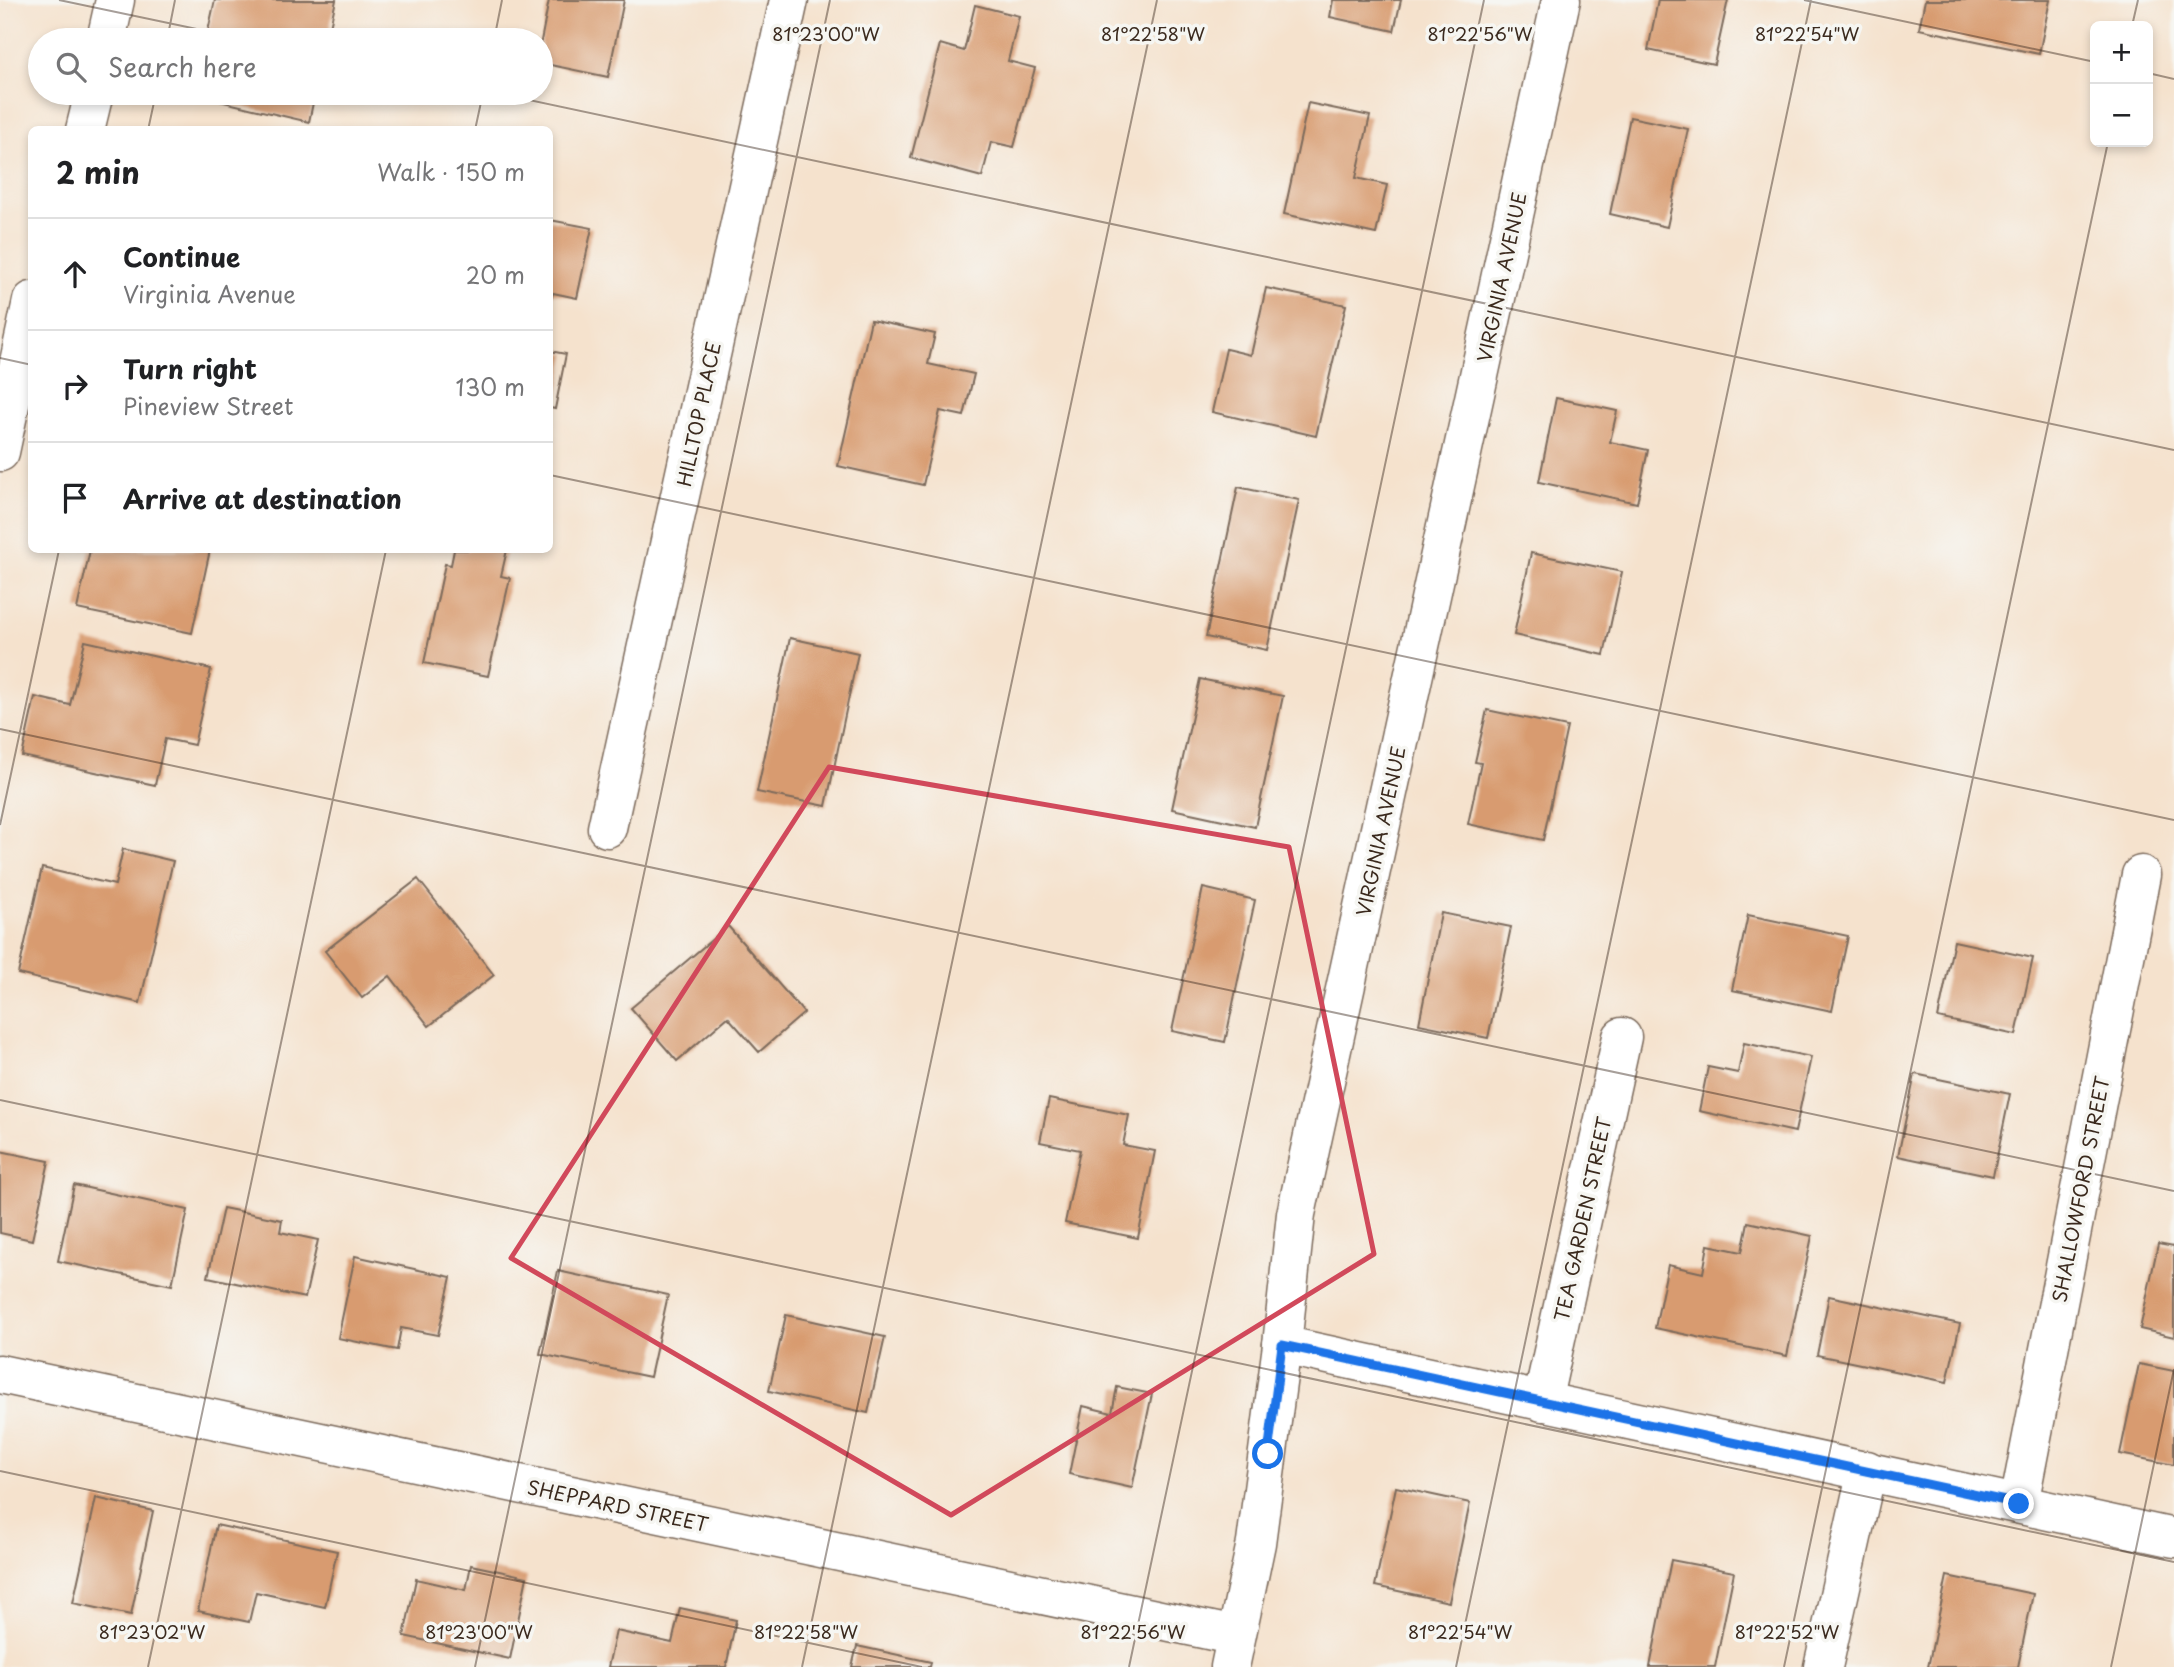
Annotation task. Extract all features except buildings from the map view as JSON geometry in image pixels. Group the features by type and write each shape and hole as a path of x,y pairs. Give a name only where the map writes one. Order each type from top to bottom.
{"street":[{"path":"109,28 116,0"},
{"name":"HILLTOP PLACE","path":"607,828 789,0"},
{"name":"VIRGINIA AVENUE","path":"1233,1651 1256,1543 1296,1214 1561,0"},
{"path":"86,126 91,105"},
{"path":"0,452 28,321"},
{"name":"SHALLOWFORD STREET","path":"2019,1504 2141,875"},
{"name":"TEA GARDEN STREET","path":"1542,1402 1622,1037"},
{"path":"1282,1345 2174,1538"},
{"name":"SHEPPARD STREET","path":"0,1374 1233,1651"},
{"path":"1823,1667 1867,1470"}],"highlighted area":[{"path":"829,767 1289,847 1374,1254 951,1515 511,1258"}],"route":[{"path":"1268,1454 1282,1345 2019,1504"}]}
